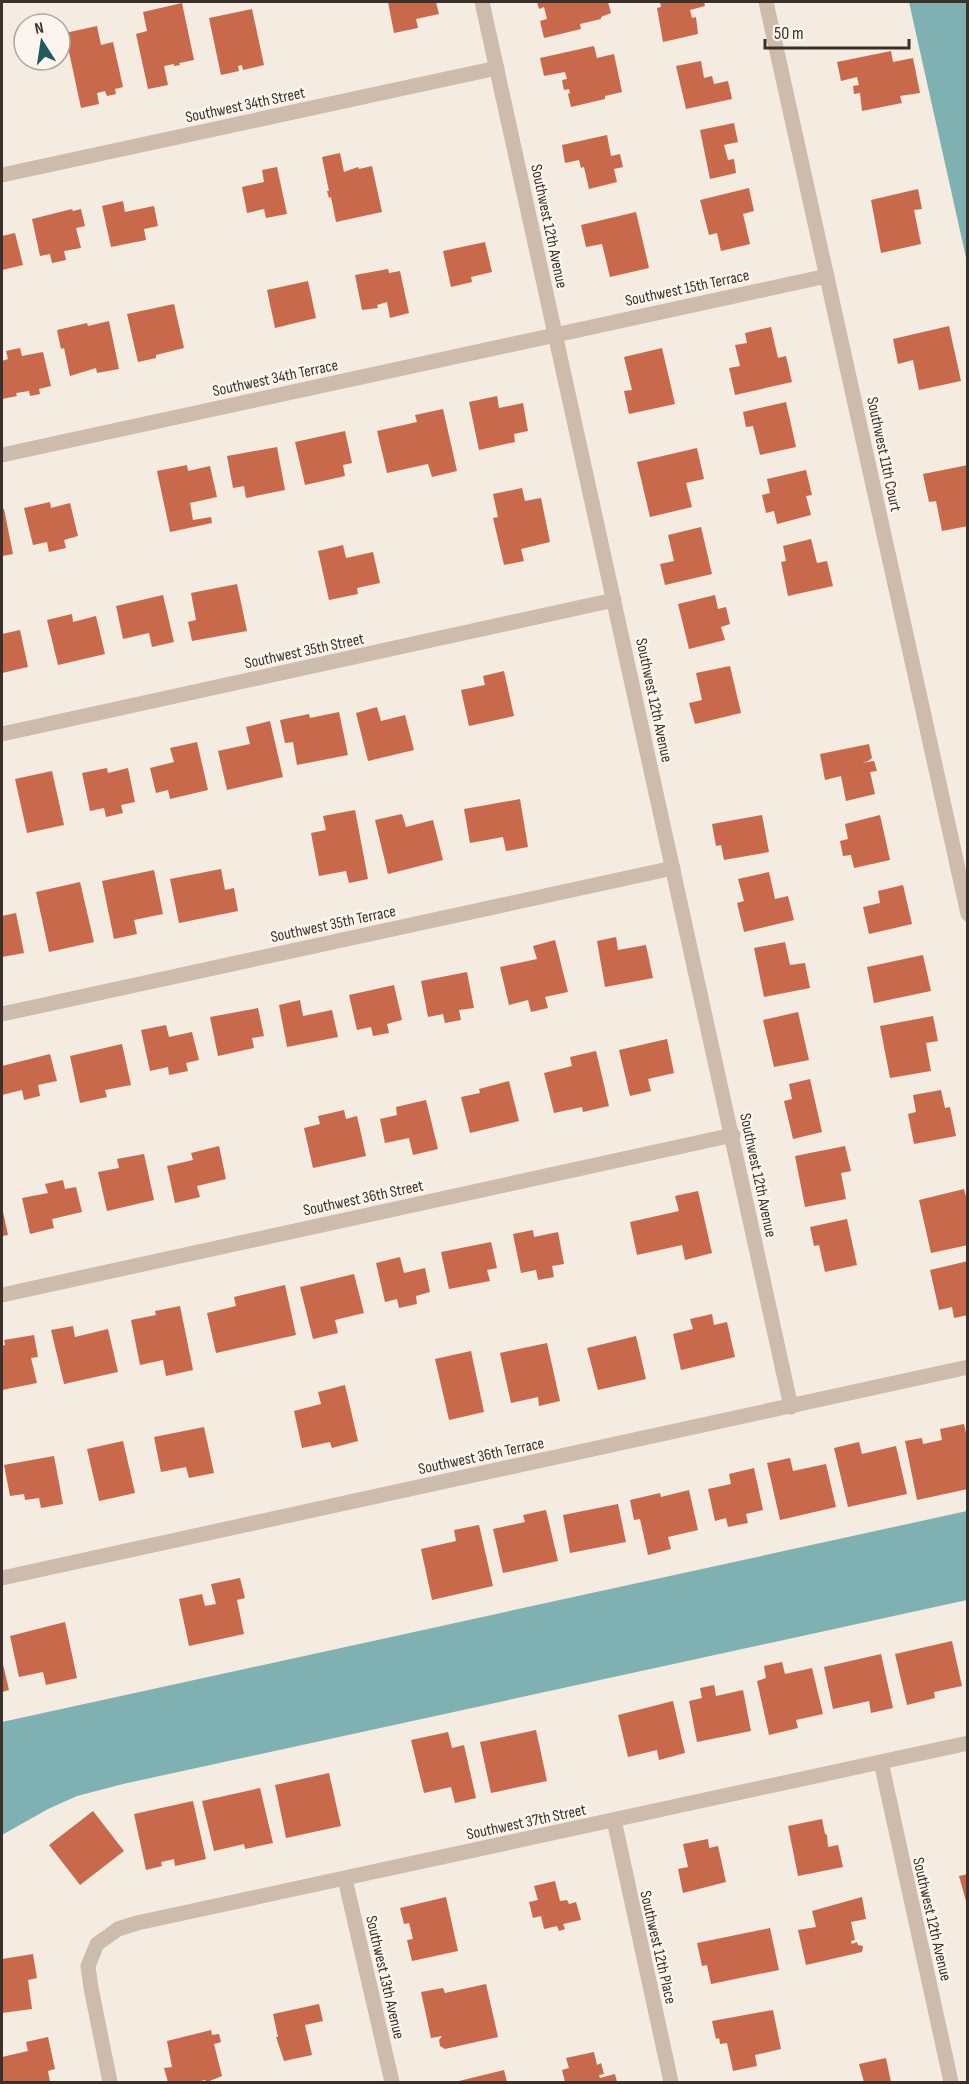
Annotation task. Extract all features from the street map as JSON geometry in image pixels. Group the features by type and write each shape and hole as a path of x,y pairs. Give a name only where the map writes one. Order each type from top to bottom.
{"street":[{"name":"Southwest 12th Avenue","path":"482,2 791,1407"},
{"name":"Southwest 11th Court","path":"766,2 968,914"},
{"name":"Southwest 34th Street","path":"2,175 497,68"},
{"name":"Southwest 15th Terrace","path":"555,334 827,276"},
{"name":"Southwest 34th Terrace","path":"2,455 555,334"},
{"name":"Southwest 35th Street","path":"2,734 614,600"},
{"name":"Southwest 35th Terrace","path":"2,1014 673,868"},
{"name":"Southwest 36th Street","path":"2,1295 733,1135"},
{"name":"Southwest 36th Terrace","path":"2,1578 968,1367"},
{"name":"Southwest 37th Street","path":"110,2082 88,1966 97,1944 118,1929 968,1743"},
{"name":"Southwest 12th Avenue","path":"881,1762 951,2082"},
{"name":"Southwest 12th Place","path":"614,1820 671,2082"},
{"name":"Southwest 13th Avenue","path":"345,1879 392,2082"}],"water":[{"path":"909,2 967,2 967,262"},
{"path":"967,1511 967,1600 123,1784 77,1796 48,1809 2,1835 2,1722"}],"building":[{"path":"388,2 436,2 439,14 416,19 418,28 394,33"},
{"path":"537,2 608,2 611,13 601,19 580,24 581,29 544,38 540,21 547,19 544,7 539,9"},
{"path":"660,2 704,2 705,6 690,10 692,18 696,17 698,34 663,42 657,8 661,7"},
{"path":"182,3 194,60 179,63 180,65 164,66 168,85 148,89 136,34 147,31 143,12"},
{"path":"252,9 264,65 243,70 242,65 238,66 239,71 221,75 209,18"},
{"path":"97,26 101,45 113,42 123,87 115,89 116,94 107,96 105,91 97,93 99,104 81,108 72,66 72,31"},
{"path":"594,46 597,58 614,54 622,92 605,96 605,99 571,107 569,89 564,90 562,80 567,79 565,72 544,76 540,58"},
{"path":"891,51 893,62 913,58 920,93 900,96 902,103 862,111 860,93 854,94 853,86 859,85 857,77 841,81 837,62"},
{"path":"701,61 704,78 712,76 714,84 728,81 732,99 686,109 676,66"},
{"path":"734,123 738,142 724,145 728,160 734,159 736,173 710,179 700,130"},
{"path":"607,135 611,156 620,154 623,167 614,169 617,182 589,189 584,167 581,168 579,160 565,163 562,145"},
{"path":"340,153 344,172 358,167 359,169 372,166 382,212 336,222 331,197 329,198 327,191 329,191 322,157"},
{"path":"277,167 287,214 266,218 264,209 247,213 242,187 264,182 262,170"},
{"path":"749,188 754,211 743,214 750,244 721,251 717,233 709,235 700,200"},
{"path":"918,189 922,209 914,210 921,244 881,253 871,200"},
{"path":"123,201 125,212 154,206 158,226 144,229 146,240 111,247 102,206"},
{"path":"72,209 73,211 81,209 85,226 76,228 81,248 64,251 66,260 52,263 50,254 40,256 32,219"},
{"path":"636,212 649,268 610,277 602,244 586,247 581,225"},
{"path":"15,233 23,265 2,270 2,236"},
{"path":"485,242 492,272 471,277 472,282 451,287 443,251"},
{"path":"388,269 389,273 400,271 409,313 390,318 387,302 377,305 378,308 362,310 355,275"},
{"path":"308,281 316,318 275,328 267,290"},
{"path":"174,304 184,348 138,362 127,314"},
{"path":"109,321 119,369 97,373 96,368 70,376 64,348 61,349 57,330"},
{"path":"949,326 961,381 919,390 913,360 898,364 893,339"},
{"path":"771,327 778,358 786,356 792,382 735,395 729,368 740,366 735,345 747,343 745,333"},
{"path":"20,348 22,356 43,352 51,386 39,389 40,394 30,396 29,391 2,399 2,361 8,359 6,351"},
{"path":"662,348 675,404 629,414 624,391 632,390 624,357"},
{"path":"497,396 499,408 523,403 528,431 514,434 515,442 479,450 469,402"},
{"path":"786,402 796,447 760,455 753,426 746,427 743,412"},
{"path":"443,409 457,471 432,477 428,464 387,473 377,431 417,422 415,415"},
{"path":"345,431 352,463 343,465 345,476 305,485 295,442"},
{"path":"277,447 285,490 246,498 244,486 233,488 227,456"},
{"path":"697,448 704,479 686,483 692,507 650,517 637,462"},
{"path":"187,465 188,471 210,466 217,497 190,503 193,520 211,517 212,523 170,532 157,471"},
{"path":"968,465 968,526 942,531 936,501 929,502 923,474"},
{"path":"806,470 812,495 806,496 811,515 777,524 774,511 766,513 762,495 770,493 767,479"},
{"path":"522,488 525,501 541,498 550,542 521,549 524,561 504,565 493,518 498,517 493,494"},
{"path":"50,502 51,508 70,503 78,536 64,540 66,548 49,552 47,542 33,545 24,508"},
{"path":"2,509 4,509 13,554 2,556"},
{"path":"701,527 712,574 665,585 660,564 674,561 668,535"},
{"path":"811,539 817,563 827,561 833,586 788,596 781,562 786,561 783,546"},
{"path":"343,545 346,558 373,552 380,583 357,588 358,594 329,600 318,551"},
{"path":"237,584 247,631 192,641 188,622 196,620 191,593"},
{"path":"163,595 174,642 152,647 149,633 123,639 116,606"},
{"path":"715,595 718,609 726,607 730,624 721,627 725,640 689,649 678,604"},
{"path":"72,614 73,622 96,616 105,654 58,665 47,620"},
{"path":"20,630 28,667 2,673 2,634"},
{"path":"730,666 741,713 695,724 689,703 702,700 696,673"},
{"path":"504,671 514,716 469,726 461,690 485,685 483,676"},
{"path":"377,707 381,721 405,715 414,750 368,761 356,713"},
{"path":"339,712 348,755 297,765 293,742 285,743 280,720 309,714 310,718"},
{"path":"270,721 283,777 227,790 218,751 250,744 246,727"},
{"path":"197,742 208,790 170,799 168,790 156,793 150,768 174,762 170,748"},
{"path":"869,744 872,758 862,763 874,761 877,771 870,772 875,794 846,801 841,776 825,780 820,754"},
{"path":"107,768 108,773 128,768 135,802 121,805 123,813 106,817 104,808 90,811 82,773"},
{"path":"52,771 64,825 27,833 15,779"},
{"path":"520,799 528,847 506,851 503,837 470,843 464,809"},
{"path":"355,810 368,879 349,883 346,871 319,876 311,833 326,830 323,816"},
{"path":"402,814 406,827 433,820 443,860 388,874 375,820"},
{"path":"762,815 769,852 724,860 721,845 716,846 712,824"},
{"path":"880,815 890,860 854,868 851,855 843,856 840,841 848,839 845,824"},
{"path":"221,869 225,890 234,888 238,911 179,923 170,879"},
{"path":"154,870 163,914 134,920 137,934 114,939 102,881"},
{"path":"769,872 775,899 788,896 794,920 744,932 737,903 744,901 738,879"},
{"path":"80,882 94,942 49,952 36,892"},
{"path":"903,885 912,924 869,934 863,907 880,903 878,891"},
{"path":"16,913 24,953 2,957 2,916"},
{"path":"616,937 618,950 646,945 653,978 605,987 597,941"},
{"path":"555,940 568,992 545,997 548,1008 531,1012 528,1000 509,1005 500,967 537,959 533,946"},
{"path":"785,942 790,965 805,963 810,988 764,997 754,948"},
{"path":"923,955 931,991 874,1003 867,967"},
{"path":"467,972 474,1008 459,1010 461,1020 445,1023 443,1014 428,1017 421,981"},
{"path":"394,985 402,1020 387,1024 389,1033 373,1036 371,1027 357,1030 349,995"},
{"path":"300,1000 303,1016 332,1010 338,1037 287,1047 279,1005"},
{"path":"258,1008 264,1036 252,1038 254,1048 218,1056 210,1017"},
{"path":"798,1012 809,1060 774,1067 763,1020"},
{"path":"933,1016 938,1041 926,1043 931,1071 890,1078 880,1026"},
{"path":"166,1025 169,1037 192,1032 199,1060 186,1063 188,1071 169,1075 168,1067 150,1071 141,1030"},
{"path":"667,1039 674,1073 648,1079 651,1091 630,1096 619,1050"},
{"path":"122,1044 131,1085 105,1090 107,1097 80,1103 70,1056"},
{"path":"596,1051 609,1106 583,1112 582,1107 554,1113 544,1073 572,1066 570,1057"},
{"path":"50,1054 57,1081 38,1085 40,1096 24,1100 22,1090 2,1095 2,1066"},
{"path":"810,1079 822,1132 793,1139 784,1101 792,1099 789,1084"},
{"path":"509,1081 519,1121 470,1133 461,1097 480,1093 479,1089"},
{"path":"941,1090 945,1108 950,1107 956,1136 914,1144 908,1114 916,1112 913,1095"},
{"path":"426,1100 438,1149 413,1155 409,1138 385,1143 380,1119 397,1115 396,1107"},
{"path":"344,1110 346,1119 357,1116 366,1156 313,1168 304,1128 320,1124 318,1116"},
{"path":"219,1146 226,1179 197,1186 200,1197 175,1203 167,1166 193,1160 191,1153"},
{"path":"845,1146 851,1171 841,1173 846,1199 805,1207 795,1156"},
{"path":"144,1154 154,1200 107,1211 98,1172 119,1168 117,1159"},
{"path":"63,1180 65,1189 76,1187 82,1212 52,1219 54,1228 30,1234 22,1198 48,1193 45,1184"},
{"path":"964,1189 968,1205 968,1245 931,1253 919,1200"},
{"path":"698,1191 712,1253 685,1260 682,1245 637,1255 630,1222 679,1211 675,1196"},
{"path":"2,1207 8,1235 2,1236"},
{"path":"847,1219 857,1265 825,1272 819,1245 814,1246 810,1227"},
{"path":"533,1230 534,1237 558,1232 564,1264 552,1266 554,1277 538,1280 536,1270 521,1273 513,1234"},
{"path":"491,1242 497,1268 487,1270 490,1281 449,1289 441,1252"},
{"path":"400,1257 404,1273 425,1268 430,1292 416,1296 417,1304 399,1308 397,1299 385,1302 376,1263"},
{"path":"968,1261 968,1315 954,1318 952,1307 939,1310 930,1270"},
{"path":"354,1274 364,1313 335,1320 338,1333 313,1339 300,1287"},
{"path":"285,1285 296,1335 216,1353 207,1313 236,1306 234,1297"},
{"path":"180,1306 193,1370 166,1376 163,1360 140,1365 131,1320 156,1315 155,1311"},
{"path":"712,1314 714,1325 727,1322 735,1357 681,1370 673,1334 693,1329 690,1319"},
{"path":"73,1326 75,1337 108,1329 118,1372 64,1384 51,1330"},
{"path":"34,1335 38,1357 31,1358 37,1383 2,1390 4,1340"},
{"path":"636,1336 646,1379 598,1390 587,1348"},
{"path":"547,1343 560,1401 539,1406 538,1397 511,1403 500,1353"},
{"path":"471,1351 484,1412 449,1420 435,1359"},
{"path":"345,1385 358,1441 332,1448 330,1442 302,1448 294,1411 321,1404 318,1392"},
{"path":"964,1424 968,1442 968,1489 917,1500 905,1441 922,1438 923,1444 942,1440 940,1429"},
{"path":"204,1427 214,1473 189,1478 186,1467 161,1472 154,1437"},
{"path":"123,1441 135,1493 99,1501 87,1449"},
{"path":"859,1442 862,1454 896,1446 907,1494 848,1507 834,1448"},
{"path":"54,1456 63,1504 41,1508 39,1498 25,1500 24,1494 10,1496 4,1465"},
{"path":"790,1458 793,1471 826,1464 836,1507 780,1520 767,1463"},
{"path":"754,1468 763,1510 746,1514 748,1523 728,1527 726,1518 715,1521 708,1489 731,1484 729,1474"},
{"path":"689,1490 698,1530 668,1537 671,1549 648,1555 640,1519 634,1520 630,1500 660,1493 661,1497"},
{"path":"618,1504 626,1542 570,1553 563,1515"},
{"path":"546,1510 558,1561 503,1573 493,1529 525,1522 523,1515"},
{"path":"479,1525 493,1586 432,1600 421,1549 456,1541 454,1530"},
{"path":"240,1578 245,1598 237,1600 244,1634 189,1646 179,1599 202,1594 205,1606 216,1604 211,1584"},
{"path":"65,1622 77,1678 46,1685 43,1672 19,1677 10,1636"},
{"path":"952,1641 962,1686 934,1692 935,1698 907,1705 895,1654"},
{"path":"881,1654 893,1708 871,1713 869,1701 833,1709 824,1667"},
{"path":"2,1660 9,1690 2,1692"},
{"path":"782,1662 785,1674 812,1668 823,1714 796,1720 798,1728 769,1735 757,1681 766,1678 764,1666"},
{"path":"714,1685 716,1696 743,1690 751,1731 697,1742 689,1701 702,1698 700,1688"},
{"path":"673,1701 685,1753 659,1760 657,1750 628,1757 618,1715"},
{"path":"536,1730 547,1781 491,1793 480,1742"},
{"path":"448,1732 452,1748 464,1745 476,1798 455,1803 451,1787 424,1793 411,1740"},
{"path":"329,1773 341,1826 286,1838 275,1785"},
{"path":"260,1788 273,1843 245,1849 244,1844 214,1851 202,1801"},
{"path":"193,1801 206,1859 175,1866 174,1859 161,1862 162,1866 146,1870 134,1814"},
{"path":"93,1811 124,1851 80,1885 49,1845"},
{"path":"822,1819 828,1847 838,1845 843,1867 798,1876 788,1826"},
{"path":"708,1839 709,1848 718,1846 726,1882 683,1893 678,1869 688,1867 683,1844"},
{"path":"968,1874 968,1900 966,1901 959,1876"},
{"path":"555,1881 560,1901 567,1900 569,1904 576,1902 581,1920 563,1924 565,1929 559,1931 557,1926 544,1929 541,1916 533,1918 529,1902 538,1900 534,1886"},
{"path":"446,1897 458,1951 412,1961 407,1940 413,1939 409,1923 404,1924 400,1908"},
{"path":"862,1897 866,1919 851,1922 855,1940 851,1941 852,1944 857,1942 858,1945 863,1946 862,1952 806,1965 798,1930 816,1927 812,1911"},
{"path":"770,1928 779,1970 711,1984 707,1965 702,1966 697,1943"},
{"path":"33,1954 37,1978 28,1980 32,2009 2,2013 2,1959"},
{"path":"486,1984 498,2037 445,2049 440,2046 439,2040 442,2036 431,2038 421,1992 443,1988 445,1993"},
{"path":"319,2004 323,2021 305,2025 312,2055 284,2061 276,2037 278,2037 273,2014"},
{"path":"773,2010 781,2049 755,2055 757,2066 733,2071 727,2043 720,2044 719,2038 716,2039 712,2021"},
{"path":"211,2030 212,2035 219,2034 221,2042 214,2044 222,2076 207,2082 205,2080 168,2082 164,2068 172,2067 167,2041"},
{"path":"48,2037 55,2069 48,2071 50,2082 2,2081 2,2057 28,2051 26,2042"},
{"path":"594,2052 597,2065 601,2063 604,2074 599,2075 600,2078 615,2074 617,2082 565,2082 562,2070 569,2068 566,2058"},
{"path":"886,2058 891,2082 864,2082 859,2064"},
{"path":"504,2070 507,2082 455,2082"}]}
